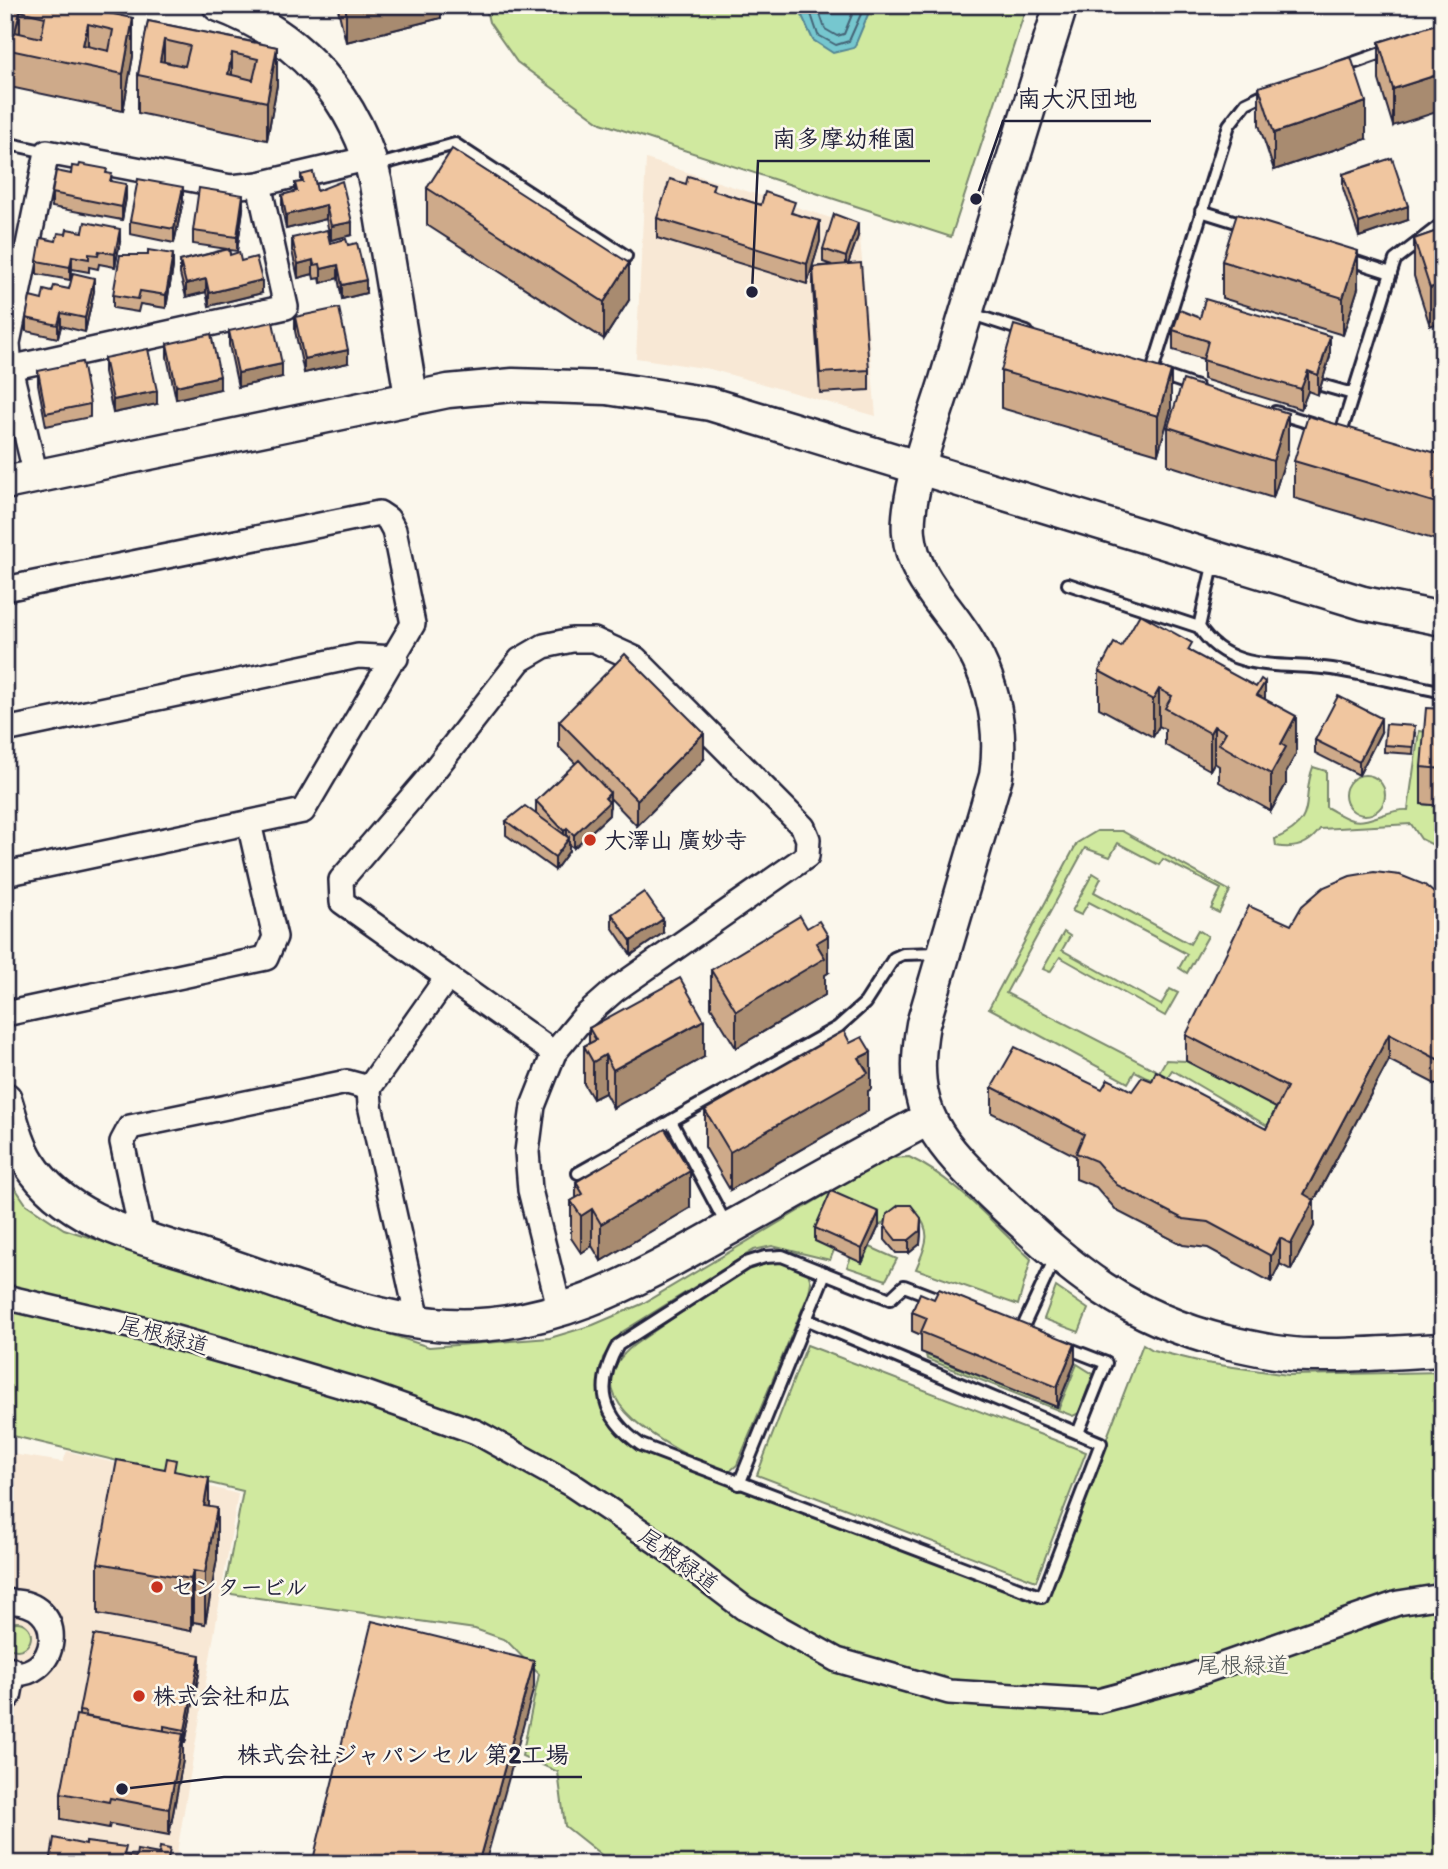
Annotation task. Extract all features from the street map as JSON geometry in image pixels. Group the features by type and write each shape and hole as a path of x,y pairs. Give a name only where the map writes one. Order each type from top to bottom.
{"street":[{"path":"219,5 258,21 309,59 331,84 350,115 371,163 411,396"},
{"path":"1061,5 966,312 910,511 912,550 921,575 935,600 957,624 982,665 995,712 999,739 996,776 942,953 918,1053 919,1077 928,1119 954,1156 1056,1255 1094,1285 1146,1315 1182,1330 1236,1344 1309,1355 1443,1350"},
{"path":"36,476 10,368 7,344 47,152 231,187 371,163"},
{"path":"10,368 286,307 260,184"},
{"path":"5,483 411,396 513,385 607,388 662,394 710,404 1363,603 1443,619"},
{"path":"5,589 379,513 388,519 394,530 413,624 396,658 303,811 5,874"},
{"path":"554,1054 342,902 341,880 425,782 520,660 544,646 572,639 594,640 618,648 636,659 803,827 809,849 807,856 615,990 582,1019 554,1054 533,1106 527,1152 530,1190 560,1311"},
{"path":"5,730 358,656 396,658"},
{"path":"5,1014 266,958 275,937 249,823"},
{"path":"418,1320 370,1105 369,1088 446,979"},
{"path":"142,1237 122,1142 130,1127 347,1082 369,1088"},
{"path":"5,1099 15,1133 30,1164 60,1198 98,1222 345,1303 447,1325 481,1324 560,1311 625,1287 928,1119"},
{"name":"尾根緑道","path":"5,1297 151,1331 254,1360 366,1393 476,1432 572,1485 657,1542 744,1608 837,1660 948,1692 1098,1701 1188,1677 1299,1635 1398,1603 1443,1596"},
{"path":"5,1602 19,1601 42,1612 50,1627 52,1639 43,1662 33,1670 7,1680"}],"lane":[{"path":"1328,72 1404,45"},
{"path":"1215,392 1147,370 1163,336 1201,211 1236,114 1246,103 1289,85"},
{"path":"5,143 47,152"},
{"path":"371,163 455,144 626,256"},
{"path":"1201,211 1252,227"},
{"path":"1341,433 1395,260 1443,223"},
{"path":"1328,252 1391,273"},
{"path":"966,312 1045,338"},
{"path":"1163,336 1175,339"},
{"path":"1321,385 1353,394"},
{"path":"1265,409 1354,437"},
{"path":"1215,558 1199,626 1205,637 1222,648 1254,663 1273,668 1332,669 1443,692"},
{"path":"1068,584 1199,626"},
{"path":"578,1173 838,1027 865,1003 894,958 903,954 942,953"},
{"path":"671,1121 729,1229"},
{"path":"1021,1331 1056,1255"},
{"path":"808,1320 1101,1443 1042,1597 642,1445 623,1432 612,1416 605,1398 603,1381 608,1363 618,1345 746,1263 765,1257 782,1256 890,1299 904,1286 956,1306"},
{"path":"739,1484 825,1273"},
{"path":"1008,1326 1033,1335"},
{"path":"1045,1340 1106,1363 1078,1433"}],"shaded area":[{"path":"646,159 859,227 876,416 710,369 636,358"},
{"path":"67,1451 238,1494 175,1864 5,1864 5,1453 63,1462"}],"green space":[{"path":"485,5 1027,5 951,237 601,123 517,62 489,22"},
{"path":"1419,731 1427,732 1421,804 1443,806 1443,850 1421,839 1411,824 1320,829 1301,845 1276,846 1275,839 1298,825 1303,817 1313,767 1326,771 1326,807 1346,818 1359,821 1408,810"},
{"path":"1365,775 1379,781 1385,795 1379,809 1365,815 1351,809 1345,795 1351,781"},
{"path":"1097,831 1122,831 1230,891 1219,913 1211,909 1221,889 1163,859 1159,865 1118,843 1110,857 1085,848 1006,993 1159,1072 1166,1060 1186,1061 1287,1113 1278,1132 1172,1070 1162,1085 1135,1071 1128,1083 989,1008 1077,843"},
{"path":"1093,873 1101,878 1094,892 1190,944 1198,930 1208,936 1187,973 1179,968 1187,954 1089,902 1081,915 1072,911"},
{"path":"1064,932 1070,936 1062,950 1161,1005 1170,989 1178,993 1165,1016 1060,957 1050,972 1043,969"},
{"name":"尾根緑道","path":"909,1157 958,1189 1031,1259 1018,1305 916,1269 925,1247 926,1234 922,1220 916,1213 896,1213 879,1226 833,1205 834,1250 830,1260 772,1246 754,1250 622,1332 603,1358 598,1389 602,1407 616,1427 725,1483 1043,1603 1143,1344 1153,1350 1206,1363 1288,1375 1443,1372 1443,1864 613,1864 565,1826 558,1772 522,1756 539,1674 506,1640 475,1629 224,1593 243,1491 5,1434 5,1173 26,1204 64,1229 429,1347 550,1338 593,1325 642,1304 877,1164 891,1158"},
{"path":"870,1247 897,1259 886,1280 847,1267 851,1257 863,1262"},
{"path":"763,1261 790,1263 808,1273 811,1282 809,1293 737,1465 730,1471 718,1472 677,1450 634,1420 619,1403 612,1385 616,1365 634,1345 747,1267"},
{"path":"1056,1287 1088,1309 1079,1332 1044,1319"},
{"path":"807,1345 1086,1452 1036,1581 757,1475"},
{"path":"926,1355 1059,1408 1077,1364 1093,1374 1079,1413 1073,1416 927,1359"},
{"path":"17,1622 27,1626 31,1636 27,1646 17,1650 7,1646 3,1636 7,1626"}],"water":[{"path":"803,5 872,5 854,48 833,53 813,40 799,9"}],"building":[{"path":"5,5 69,5 133,18 123,74 5,49","holes":["20,11 45,17 41,38 15,32","88,24 113,30 109,51 83,45"]},
{"path":"148,21 277,47 267,102 138,75","holes":["164,40 190,46 185,66 160,61","232,53 258,59 253,80 228,74"]},
{"path":"1443,22 1443,73 1393,89 1379,42"},
{"path":"1351,57 1366,102 1274,133 1259,87"},
{"path":"5,131 9,132 5,150"},
{"path":"452,149 629,263 604,302 427,188"},
{"path":"1392,158 1408,206 1359,223 1343,174"},
{"path":"80,164 107,169 106,173 112,174 110,181 126,184 122,207 52,193 56,171 71,174 72,166 79,167"},
{"path":"313,172 317,191 342,181 352,222 331,226 326,205 286,215 282,195 297,191 295,183 303,182 301,175"},
{"path":"688,176 714,184 712,190 761,205 765,192 795,202 791,213 820,221 807,264 657,218 670,179 686,184"},
{"path":"138,179 183,187 174,229 130,221"},
{"path":"199,188 243,195 237,237 193,231"},
{"path":"834,214 858,223 846,257 823,249"},
{"path":"1237,214 1358,251 1343,298 1222,261"},
{"path":"85,222 120,229 115,254 99,251 98,255 89,254 89,259 72,256 70,267 37,261 41,238 56,241 58,233 66,234 67,229 83,232"},
{"path":"1443,229 1443,284 1430,288 1414,239"},
{"path":"327,230 330,243 346,239 348,245 357,243 366,280 342,285 338,265 321,269 320,264 314,265 313,260 298,264 292,238"},
{"path":"229,249 230,255 239,252 241,261 256,257 262,280 209,293 206,279 186,284 180,261"},
{"path":"148,250 173,254 166,295 140,291 138,299 113,295 120,255 148,255"},
{"path":"861,263 869,370 820,373 813,267"},
{"path":"73,273 94,278 85,318 61,313 58,325 26,318 30,297 42,300 44,290 52,292 54,286 69,289"},
{"path":"1205,299 1330,336 1318,375 1308,371 1301,389 1203,360 1208,341 1173,330 1180,310 1200,318"},
{"path":"339,308 348,350 304,359 295,317"},
{"path":"273,322 282,364 238,373 229,331"},
{"path":"1014,325 1171,371 1158,416 1001,371"},
{"path":"211,334 220,376 176,386 167,344"},
{"path":"148,349 157,391 113,400 104,358"},
{"path":"82,362 90,404 46,413 38,371"},
{"path":"1183,380 1288,413 1273,461 1168,427"},
{"path":"1308,416 1443,455 1443,505 1294,461"},
{"path":"1140,614 1192,643 1188,650 1256,687 1261,679 1265,682 1257,695 1296,716 1281,744 1286,747 1271,774 1219,744 1226,732 1214,726 1210,733 1165,708 1172,696 1159,689 1153,700 1099,671 1114,643 1121,647"},
{"path":"625,654 704,733 637,800 559,721"},
{"path":"1338,696 1381,718 1359,762 1315,740"},
{"path":"1426,708 1443,709 1443,769 1421,767"},
{"path":"1386,724 1415,726 1413,747 1384,745"},
{"path":"579,760 610,793 605,798 609,802 574,835 567,828 564,831 536,801"},
{"path":"525,806 569,838 555,857 506,821"},
{"path":"1374,872 1400,875 1425,885 1443,901 1443,1062 1389,1034 1304,1194 1314,1200 1291,1244 1280,1238 1271,1256 1208,1222 1183,1219 1117,1185 1096,1161 1076,1153 1084,1134 992,1087 1015,1047 1102,1089 1108,1079 1132,1091 1142,1077 1152,1081 1156,1071 1266,1129 1287,1087 1186,1035 1249,906 1291,925 1302,906 1324,887 1350,876"},
{"path":"644,892 663,919 631,941 612,914"},
{"path":"800,916 807,928 819,921 828,936 816,943 825,958 736,1011 711,970"},
{"path":"680,978 704,1020 613,1070 605,1055 593,1062 584,1046 596,1040 589,1028"},
{"path":"844,1031 850,1043 862,1037 871,1052 859,1058 868,1073 730,1152 705,1110"},
{"path":"665,1129 690,1171 601,1224 592,1209 581,1216 571,1201 583,1194 576,1182"},
{"path":"831,1191 879,1212 862,1249 815,1228"},
{"path":"899,1205 911,1205 921,1218 920,1231 909,1240 896,1240 885,1226 887,1214"},
{"path":"939,1289 1075,1344 1057,1387 921,1332 927,1318 912,1312 920,1293 934,1299"},
{"path":"167,1458 176,1460 174,1471 209,1478 204,1506 217,1508 205,1573 193,1571 191,1579 98,1563 117,1460 165,1469"},
{"path":"5,1494 12,1495 5,1530"},
{"path":"372,1621 534,1661 478,1864 312,1864"},
{"name":"株式会社和広","path":"94,1635 200,1655 185,1730 164,1726 164,1731 85,1716 86,1712 79,1711"},
{"path":"76,1715 183,1734 169,1809 110,1798 109,1802 61,1793"},
{"path":"54,1838 86,1845 86,1842 126,1847 124,1855 136,1857 137,1850 159,1854 160,1847 170,1849 167,1864 50,1864"}],"place":[{"name":"南大沢団地","path":"976,199"},
{"name":"南多摩幼稚園","path":"752,292"},
{"name":"大澤山 廣妙寺","path":"590,840"},
{"name":"センタービル","path":"157,1587"},
{"name":"株式会社和広","path":"139,1696"},
{"name":"株式会社ジャパンセル 第2工場","path":"122,1789"}]}
